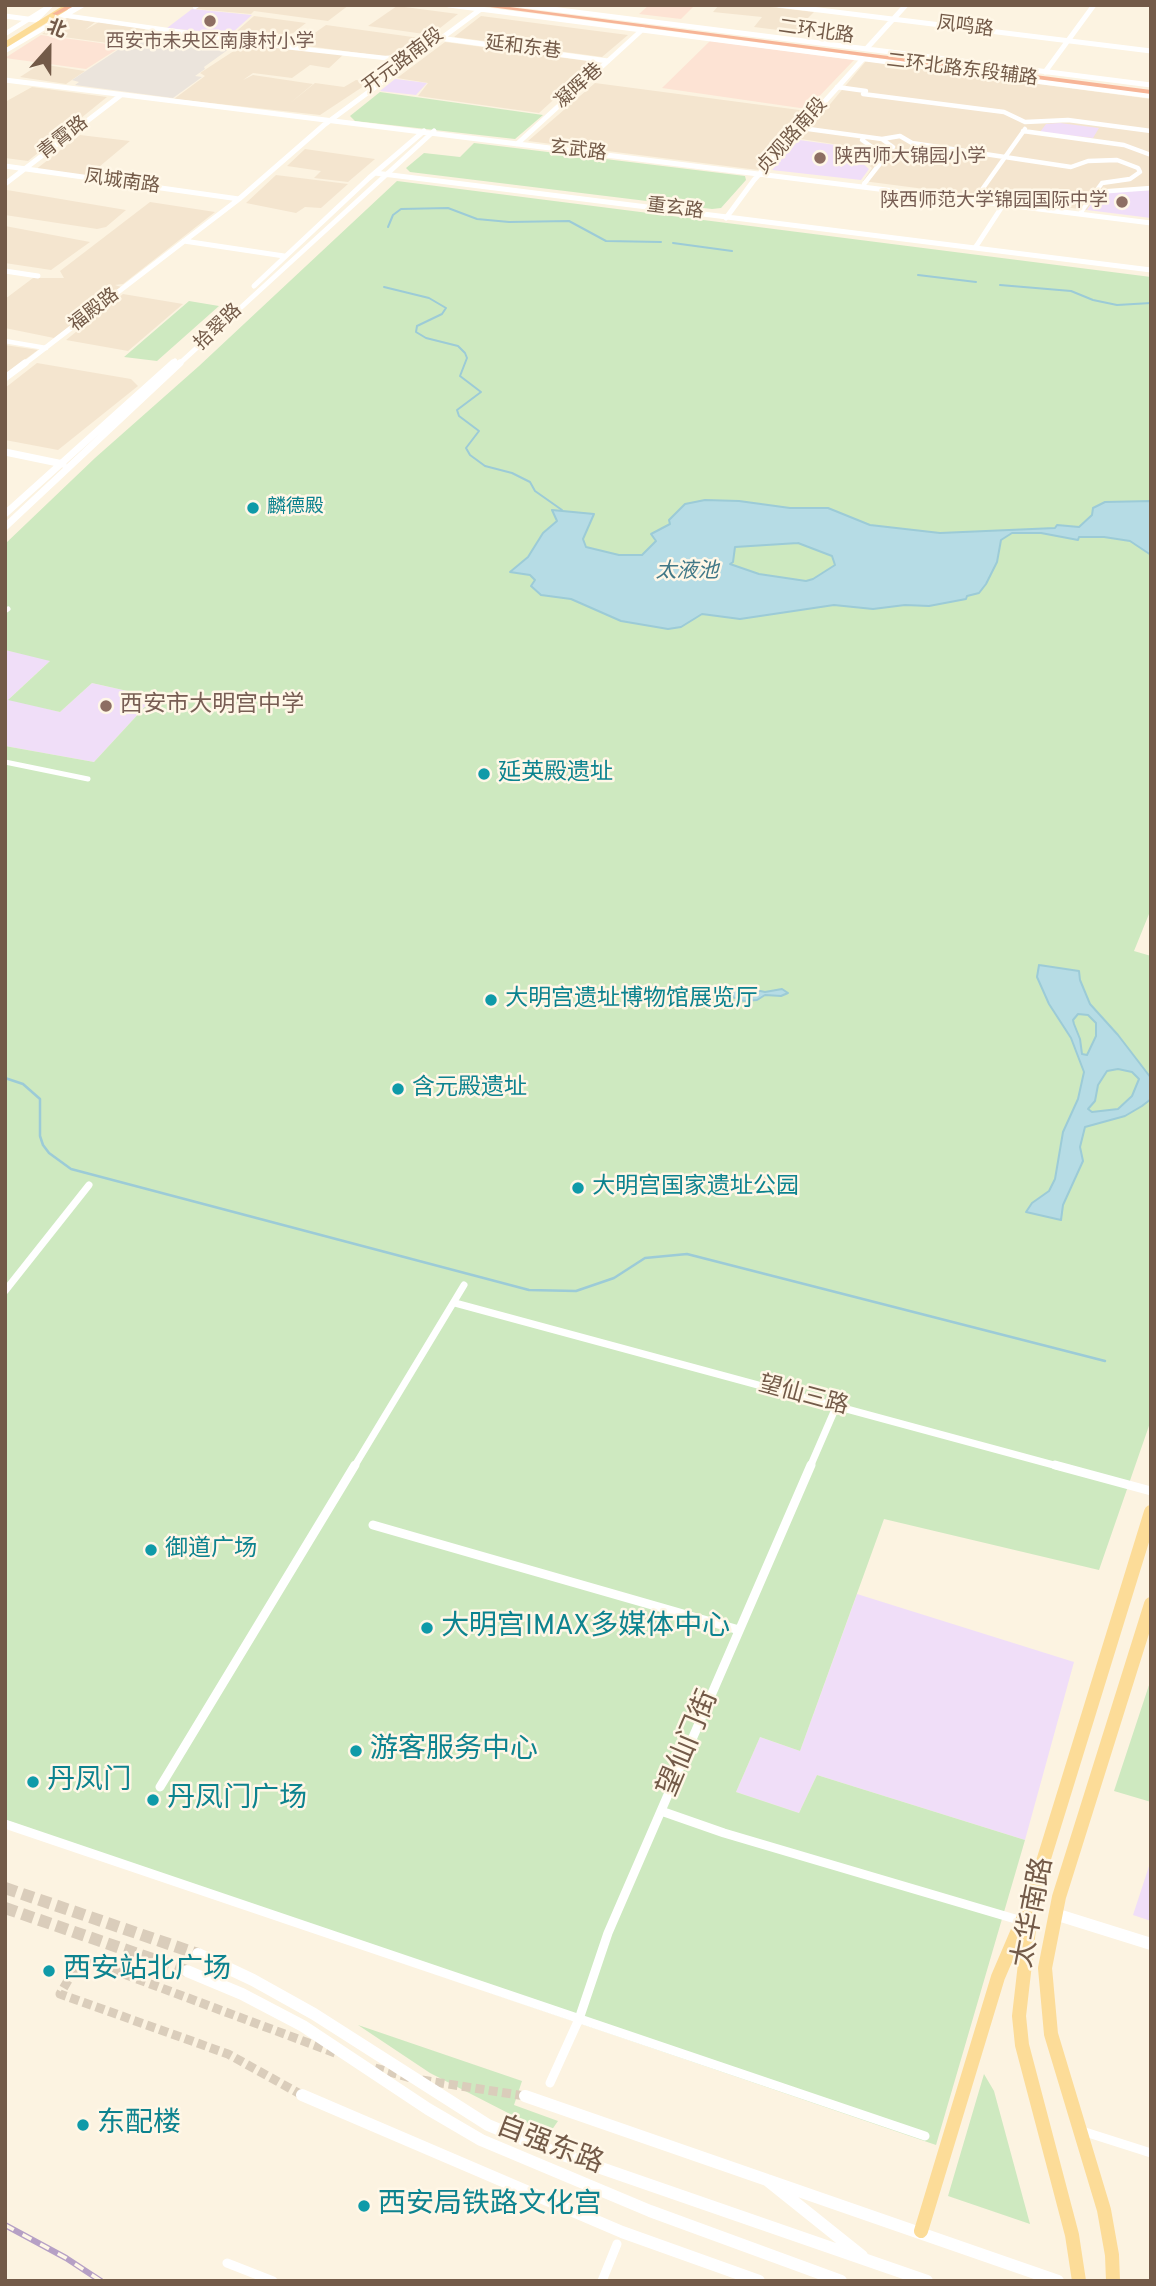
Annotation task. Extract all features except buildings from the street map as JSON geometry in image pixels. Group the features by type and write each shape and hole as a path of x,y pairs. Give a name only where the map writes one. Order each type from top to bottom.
{"highway":[{"path":"52,13 59,5"},
{"path":"52,13 73,5"},
{"name":"二环北路","path":"467,5 908,62 1151,90"},
{"name":"二环北路","path":"498,5 1151,90"},
{"path":"819,50 841,56"},
{"path":"885,62 908,62"}],"main road":[{"path":"24,33 33,19 52,13"},
{"path":"5,48 52,13"},
{"path":"6,35 24,33"},
{"name":"太华南路","path":"1079,2281 1072,2235 1022,2045 1019,2016 1033,1894 1151,1512"},
{"name":"太华南路","path":"1113,2281 1112,2255 1104,2210 1061,2073 1046,2005 1045,1968 1055,1914 1151,1604"},
{"path":"921,2231 998,1977 1033,1894"}],"street":[{"path":"24,33 52,13 83,5"},
{"path":"449,5 481,7"},
{"path":"467,5 481,7"},
{"name":"二环北路东段辅路","path":"520,5 900,52 1151,90"},
{"name":"凤鸣路","path":"779,5 1151,51"},
{"path":"876,49 906,5"},
{"path":"867,48 913,5"},
{"path":"1045,72 1094,5"},
{"name":"二环北路东段辅路","path":"481,7 885,62 1151,90"},
{"name":"开元路南段","path":"328,120 481,7"},
{"path":"52,13 286,47 385,58 411,57"},
{"path":"5,16 33,19"},
{"path":"6,35 33,19"},
{"name":"凝晖巷","path":"518,143 643,29"},
{"name":"开元路南段","path":"328,120 440,38"},
{"name":"延和东巷","path":"440,38 608,61"},
{"path":"785,41 842,45"},
{"path":"900,52 966,65"},
{"name":"贞观路南段","path":"726,218 760,173 863,59"},
{"name":"玄武路","path":"5,79 1151,221"},
{"path":"837,88 866,91 863,94 1004,112 1030,122 1068,120 1151,131"},
{"name":"青霄路","path":"5,184 121,95"},
{"name":"福殿路","path":"5,378 238,199 328,120"},
{"path":"976,198 1030,122"},
{"path":"801,128 882,139 900,136 912,143"},
{"path":"1023,131 1124,145 1151,155"},
{"name":"拾翠路","path":"5,514 59,463 158,378 284,256 375,173 428,132"},
{"name":"拾翠路","path":"5,527 428,132"},
{"path":"864,137 862,140 865,143 889,152 914,152 928,145"},
{"path":"882,139 893,146 912,143 1071,167 1088,161 1117,160 1138,167 1140,172 1119,182 1102,183 1082,212"},
{"path":"864,184 893,146"},
{"name":"凤城南路","path":"5,166 238,199"},
{"name":"重玄路","path":"375,173 1151,268"},
{"name":"玄武路","path":"760,173 1151,221"},
{"path":"1096,192 1151,188"},
{"path":"976,247 1004,203"},
{"path":"184,241 284,256"},
{"path":"5,271 38,276"},
{"path":"5,341 46,348"},
{"path":"5,452 70,466"},
{"path":"5,762 88,779"},
{"path":"5,1291 89,1185"},
{"path":"160,1787 464,1285"},
{"name":"望仙三路","path":"454,1303 1151,1491"},
{"name":"望仙门街","path":"550,2083 579,2019 608,1933 836,1407"},
{"path":"373,1525 739,1630"},
{"path":"661,1811 724,1833 1022,1921"},
{"path":"5,1824 925,2136"},
{"path":"1055,1914 1151,1944"},
{"name":"自强东路","path":"198,1954 253,1979 314,2014 488,2125 546,2149 927,2281"},
{"name":"自强东路","path":"187,1971 242,1994 303,2026 428,2109 481,2140 650,2211 841,2281"},
{"path":"302,2095 622,2232 759,2281"},
{"path":"526,2096 760,2175 1058,2281"},
{"path":"1081,2131 1151,2153"},
{"path":"760,2175 868,2260"},
{"path":"602,2281 617,2244"},
{"path":"227,2263 273,2281"}],"shaded area":[{"path":"200,5 349,5 328,21 254,11 251,14 195,9"},
{"path":"649,5 695,5 681,19 639,14"},
{"path":"719,5 753,5 814,12 794,32 754,27 762,17 713,12"},
{"path":"397,6 458,14 431,35 368,26"},
{"name":"西安市未央区南康村小学","path":"192,9 252,15 231,34 167,28"},
{"path":"254,16 306,23 279,44 230,37"},
{"path":"481,16 628,35 602,57 454,37"},
{"path":"67,18 95,22 85,30 99,22 146,29 122,45 42,34"},
{"path":"326,25 427,39 405,56 389,57 285,43 295,35 309,37"},
{"path":"41,35 122,46 86,69 5,58"},
{"path":"136,38 229,49 195,76 202,77 173,98 75,85 79,82 72,80"},
{"path":"710,41 854,60 807,109 662,88"},
{"path":"445,42 595,62 539,113 418,96 428,83 397,78"},
{"path":"246,43 344,54 329,68 310,65 292,78 253,73 243,80 253,75 313,84 289,104 315,83 344,87 356,80 370,82 320,115 174,99 205,76 200,73"},
{"path":"866,61 1151,99 1151,190 1098,193 1087,210 863,181 872,168 846,146 801,139"},
{"path":"40,64 85,71 66,84 20,77"},
{"path":"395,79 427,83 416,95 380,91"},
{"path":"595,83 807,111 758,170 528,141"},
{"path":"32,87 107,97 28,161 5,158 5,102"},
{"path":"1046,124 1099,128 1093,138 1040,132"},
{"path":"80,135 130,141 87,177 35,170"},
{"name":"陕西师大锦园小学","path":"799,140 843,146 869,169 861,180 772,170"},
{"path":"305,149 375,159 348,182 314,178 321,171 287,166"},
{"path":"276,175 348,184 321,208 305,207 296,213 246,203"},
{"path":"7,190 126,210 106,227 97,229 5,215"},
{"name":"陕西师范大学锦园国际中学","path":"1151,190 1151,218 1087,210 1099,193"},
{"path":"150,202 215,212 123,284 115,285 121,287 54,338 5,328 5,299 33,278 64,278 60,271"},
{"path":"5,226 90,242 51,270 5,263"},
{"path":"123,294 183,304 128,351 66,340"},
{"path":"5,345 38,350 5,374"},
{"path":"37,363 131,379 138,386 58,450 5,440 5,388"},
{"name":"西安市大明宫中学","path":"5,650 51,660 9,699 60,712 92,683 154,697 94,762 5,746"},
{"path":"857,1594 1074,1662 1025,1840 817,1775 799,1813 736,1792 760,1737 800,1751"},
{"path":"1151,1860 1151,1921 1133,1915"}],"green space":[{"path":"380,92 543,115 515,139 355,121 350,116"},
{"path":"474,143 745,176 746,180 721,208 712,209 410,172 406,168 424,153 460,157"},
{"name":"大明宫国家遗址公园","path":"397,181 1151,277 1151,909 1134,951 1151,956 1151,1420 1099,1570 884,1519 800,1751 760,1737 736,1792 799,1813 817,1775 1025,1840 936,2145 5,1827 5,746 94,762 154,697 92,683 60,712 8,700 50,661 5,650 5,544"},
{"path":"189,301 219,306 157,361 124,357"},
{"path":"1151,1679 1151,1802 1114,1791"},
{"path":"358,2025 522,2081 514,2105 558,2121 549,2134 430,2073"},
{"path":"984,2074 994,2091 1030,2224 948,2196"}],"water":[{"name":"太液池","path":"705,500 739,501 790,508 828,508 870,525 940,533 1055,528 1057,525 1079,527 1092,515 1093,508 1105,502 1151,501 1151,555 1130,541 1104,537 1079,537 1078,540 1041,533 1012,533 1001,540 997,562 986,584 979,593 967,596 966,599 929,606 905,605 873,609 834,605 740,619 702,614 681,627 668,629 621,621 571,599 541,595 531,586 535,580 530,575 510,572 528,557 543,533 557,521 552,510 594,514 583,539 586,547 619,555 642,555 656,541 651,534 670,524 669,520 685,504","holes":["798,543 832,556 835,565 806,581 759,574 730,564 733,562 735,547"]},
{"path":"1039,965 1079,971 1090,1004 1151,1078 1151,1099 1142,1106 1125,1116 1085,1127 1080,1147 1083,1161 1063,1205 1061,1220 1026,1212 1032,1203 1049,1191 1055,1179 1063,1132 1078,1099 1084,1072 1071,1038 1049,1004 1037,977","holes":["1078,1014 1088,1015 1096,1023 1096,1036 1087,1055 1082,1054 1073,1020","1118,1069 1132,1072 1139,1079 1132,1096 1118,1109 1092,1112 1088,1109 1095,1101 1098,1085 1107,1071"]},
{"path":"726,989 765,992 782,989 788,993 781,996 765,995 757,1000 744,1001 726,995"}],"waterway":[{"path":"388,227 393,215 401,209 448,208 477,219 509,222 569,221 606,241 661,242"},
{"path":"673,243 732,251"},
{"path":"918,275 976,282"},
{"path":"1000,285 1071,291 1093,300 1117,305 1151,303"},
{"path":"384,287 429,298 446,308 442,314 417,326 416,332 426,338 458,346 465,353 467,358 460,376 481,392 457,410 459,416 479,431 466,448 470,455 485,466 512,473 530,482 535,491 562,510"},
{"path":"5,1078 23,1084 40,1099 40,1136 43,1145 49,1153 71,1169 529,1290 576,1291 614,1278 645,1258 687,1254 1105,1361"}],"tunnel":[{"path":"5,1888 198,1954"},
{"path":"5,1908 187,1971"},
{"path":"302,2095 228,2054 60,1994 81,1958 338,2054"},
{"path":"375,2068 411,2078"},
{"path":"422,2080 525,2096"}],"railway":[{"path":"5,2225 66,2258 101,2281"}],"place":[{"name":"西安市未央区南康村小学","path":"210,21"},
{"name":"陕西师大锦园小学","path":"820,158"},
{"name":"陕西师范大学锦园国际中学","path":"1122,202"},
{"name":"麟德殿","path":"253,508"},
{"name":"西安市大明宫中学","path":"106,706"},
{"name":"延英殿遗址","path":"484,774"},
{"name":"大明宫遗址博物馆展览厅","path":"491,1000"},
{"name":"含元殿遗址","path":"398,1089"},
{"name":"大明宫国家遗址公园","path":"578,1188"},
{"name":"御道广场","path":"151,1550"},
{"name":"大明宫IMAX多媒体中心","path":"427,1628"},
{"name":"游客服务中心","path":"356,1751"},
{"name":"丹凤门","path":"33,1782"},
{"name":"丹凤门广场","path":"153,1800"},
{"name":"西安站北广场","path":"49,1971"},
{"name":"东配楼","path":"83,2125"},
{"name":"西安局铁路文化宫","path":"364,2206"}]}
